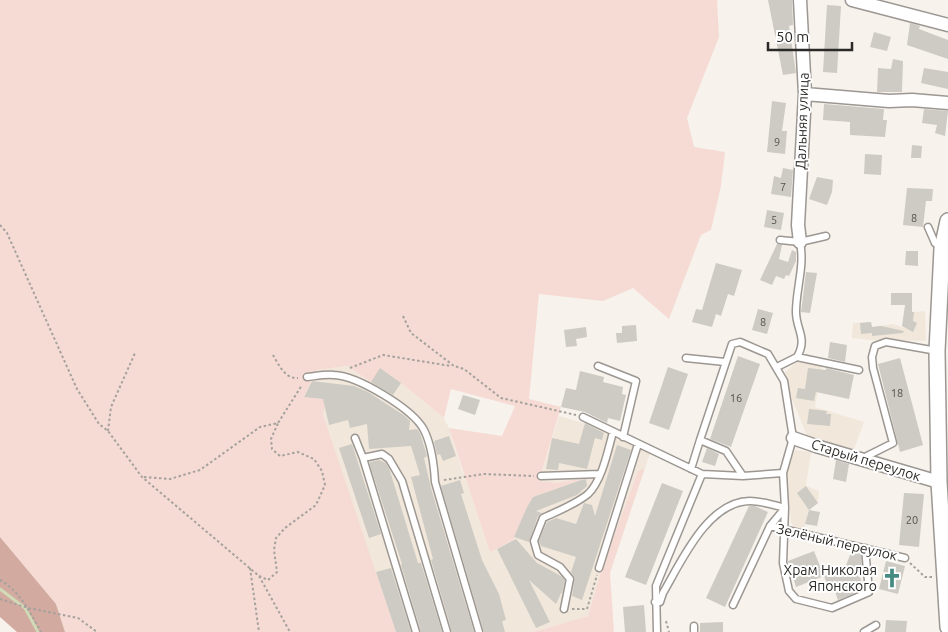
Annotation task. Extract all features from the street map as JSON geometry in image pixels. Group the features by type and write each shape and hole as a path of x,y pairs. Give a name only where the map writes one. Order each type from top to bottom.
{"street":[{"name":"Дальняя улица","path":"800,0 806,94 798,225 800,242"},
{"path":"852,0 948,25"},
{"path":"806,94 889,101 912,100 948,103"},
{"path":"948,221 943,313 937,351 939,482 948,623"},
{"name":"Старый переулок","path":"793,438 939,482"}],"lane":[{"path":"928,227 935,243 945,249"},
{"path":"780,240 800,242 826,236"},
{"path":"777,368 797,357 802,349 802,338 796,313 802,261 800,242"},
{"path":"691,469 732,344 740,342 768,354 784,381 793,438 783,473 785,508 783,563 789,591 796,599 832,608 870,592 865,548"},
{"path":"861,459 893,443 873,368 872,357 875,346 886,342 937,351"},
{"path":"797,357 859,370"},
{"path":"686,358 725,362"},
{"path":"598,366 636,381 623,437"},
{"path":"308,376 335,374 364,384 407,410 424,429 434,458 435,482 479,632"},
{"path":"583,417 702,474 743,476 783,473"},
{"path":"564,608 570,579 560,568 538,555 534,541 543,518 563,509 589,493 600,474 614,432"},
{"path":"355,438 363,458 416,632"},
{"path":"700,440 726,452 743,476"},
{"path":"599,568 638,444"},
{"path":"363,458 382,454 389,459 402,481 447,632"},
{"path":"541,476 600,474"},
{"path":"657,632 656,586 702,474"},
{"path":"655,602 660,602 663,593 692,543 711,518 731,505 750,501 785,508"},
{"path":"733,605 770,526 785,508"},
{"name":"Зелёный переулок","path":"770,526 905,558"},
{"path":"864,632 876,626"}],"path":[{"path":"0,225 6,233 77,389 98,424 108,431 142,477 259,576 290,632"},
{"path":"402,316 412,333 454,366"},
{"path":"108,431 111,407 135,353"},
{"path":"335,374 383,355 454,366 464,369 501,398 583,417"},
{"path":"273,356 286,375 294,379 308,376"},
{"path":"259,576 268,580 277,572 274,550 276,538 285,528 316,505 324,485 322,471 314,459 298,452 280,456 272,449 270,439 308,376"},
{"path":"142,477 170,479 200,470 260,427 278,423"},
{"path":"435,482 484,474 541,476"},
{"path":"905,558 925,577 945,576"},
{"path":"250,567 259,632"},
{"path":"564,608 587,608 599,568"},
{"path":"0,580 28,608 41,632"},
{"path":"0,600 78,618 97,632"}],"shaded area":[{"path":"0,0 717,0 719,37 687,118 694,147 725,152 721,186 711,230 701,235 669,319 633,288 603,301 539,294 529,399 561,407 539,481 557,483 585,478 533,497 513,540 490,552 449,428 502,436 515,406 451,389 444,418 381,369 371,382 347,366 317,370 304,396 327,400 323,414 396,632 65,632 56,604 0,537"},
{"path":"925,311 926,341 852,338 853,323 871,322 872,327 893,324 908,329 914,312"},
{"path":"797,362 822,366 815,407 864,422 853,452 807,436 792,399 785,372"},
{"path":"347,366 371,382 380,368 401,383 444,418 463,473 527,507 533,497 582,479 557,483 539,482 559,416 594,426 650,453 645,468 638,471 601,571 588,616 533,632 396,632 323,414 327,400 304,397 317,370"},
{"path":"795,450 811,452 806,486 819,491 818,503 809,510 804,530 794,528 791,522 787,471"},
{"path":"645,468 610,573 614,632 533,632 588,616 601,571 638,471"},
{"path":"0,537 56,604 65,632 17,632 0,617"}],"building":[{"path":"768,0 792,0 793,25 789,26 796,73 783,75"},
{"path":"827,5 841,6 837,73 823,72"},
{"path":"910,23 920,26 919,29 948,40 948,59 907,45"},
{"path":"874,32 891,37 887,51 870,47"},
{"path":"893,59 903,61 902,92 877,92 878,68 891,69"},
{"path":"924,68 948,72 948,89 921,83"},
{"path":"772,101 786,103 782,131 787,131 785,154 767,152"},
{"path":"824,104 884,109 883,120 887,120 885,137 850,135 850,122 823,120"},
{"path":"924,109 948,111 945,136 935,133 937,125 922,123"},
{"path":"912,145 922,146 921,158 911,158"},
{"path":"865,154 882,155 881,175 864,174"},
{"path":"783,168 793,170 791,197 771,194 774,176 781,178"},
{"path":"817,177 833,180 832,192 827,205 809,199"},
{"path":"907,188 933,189 932,201 926,201 923,227 903,225"},
{"path":"767,210 784,213 781,230 764,227"},
{"path":"777,244 782,245 779,259 788,262 792,250 796,252 796,261 789,276 786,275 784,279 776,276 772,285 760,280"},
{"path":"906,251 918,251 918,266 905,265"},
{"path":"716,263 742,270 734,296 728,294 721,316 716,314 712,327 692,322 696,309 702,310"},
{"path":"806,272 817,273 810,313 801,312"},
{"path":"891,293 912,293 913,321 917,323 913,332 902,326 905,305 891,305"},
{"path":"758,309 773,313 767,334 752,330"},
{"path":"871,322 872,327 881,326 904,331 903,333 872,336 872,333 861,334 860,323"},
{"path":"636,325 637,341 617,343 616,333 622,333 622,326"},
{"path":"586,327 587,337 576,339 577,346 566,347 564,330"},
{"path":"830,342 847,345 845,362 828,358"},
{"path":"738,356 760,364 731,447 710,439"},
{"path":"900,358 923,445 900,452 878,364"},
{"path":"668,367 688,374 669,430 649,423"},
{"path":"380,368 401,383 393,395 371,382"},
{"path":"808,368 826,370 826,368 854,375 849,399 816,392 814,401 796,398 798,388 805,389"},
{"path":"580,371 604,377 603,382 623,387 622,394 626,395 620,421 608,418 607,423 585,412 561,407 566,388 576,390"},
{"path":"312,381 354,386 368,392 405,416 410,421 409,430 417,429 420,433 427,456 424,458 431,488 474,632 452,632 431,560 433,559 411,477 420,475 411,446 369,449 367,424 350,428 348,420 329,425 323,399 304,397"},
{"path":"463,395 480,400 475,415 458,409"},
{"path":"809,409 827,411 826,414 831,414 830,426 807,424"},
{"path":"585,423 604,433 602,440 595,438 587,469 559,463 558,470 546,469 552,438 579,444"},
{"path":"449,436 456,456 443,461 440,454 437,455 434,441"},
{"path":"352,444 381,534 369,538 339,448"},
{"path":"617,445 631,450 582,600 572,596 575,578 571,572 576,557 541,546 539,541 547,522 556,518 576,524 584,503 592,505 595,516"},
{"path":"707,448 719,454 715,466 702,462"},
{"path":"379,460 386,463 390,471 418,563 421,563 442,632 421,632 402,564 370,465 370,462"},
{"path":"836,460 849,464 846,482 833,479"},
{"path":"586,479 587,486 577,495 536,511 542,513 538,516 529,542 514,537 533,497"},
{"path":"460,480 464,493 461,494 482,560 499,594 506,620 502,621 505,632 484,632 441,486"},
{"path":"662,483 683,491 646,585 625,577"},
{"path":"806,486 818,503 809,510 797,493"},
{"path":"904,493 924,494 919,547 899,545"},
{"path":"749,506 755,506 768,512 725,607 706,598"},
{"path":"809,510 820,512 817,526 805,524"},
{"path":"516,539 537,563 565,580 562,593 556,604 529,580 550,622 536,628 497,549"},
{"path":"814,551 824,576 796,587 788,561"},
{"path":"858,552 861,554 862,566 857,568 864,589 838,600 833,586 828,587 824,576 845,568 850,555"},
{"name":"Храм Николая Японского","path":"886,561 905,566 898,594 879,589"},
{"path":"391,568 411,632 396,632 376,572"},
{"path":"644,605 646,632 625,632 623,607"},
{"path":"886,620 907,621 906,632 885,632"},
{"path":"723,622 723,632 700,632 700,623"}],"waterway":[{"path":"0,589 25,608 38,632"}],"place":[{"name":"Храм Николая Японского","path":"892,578"}]}
